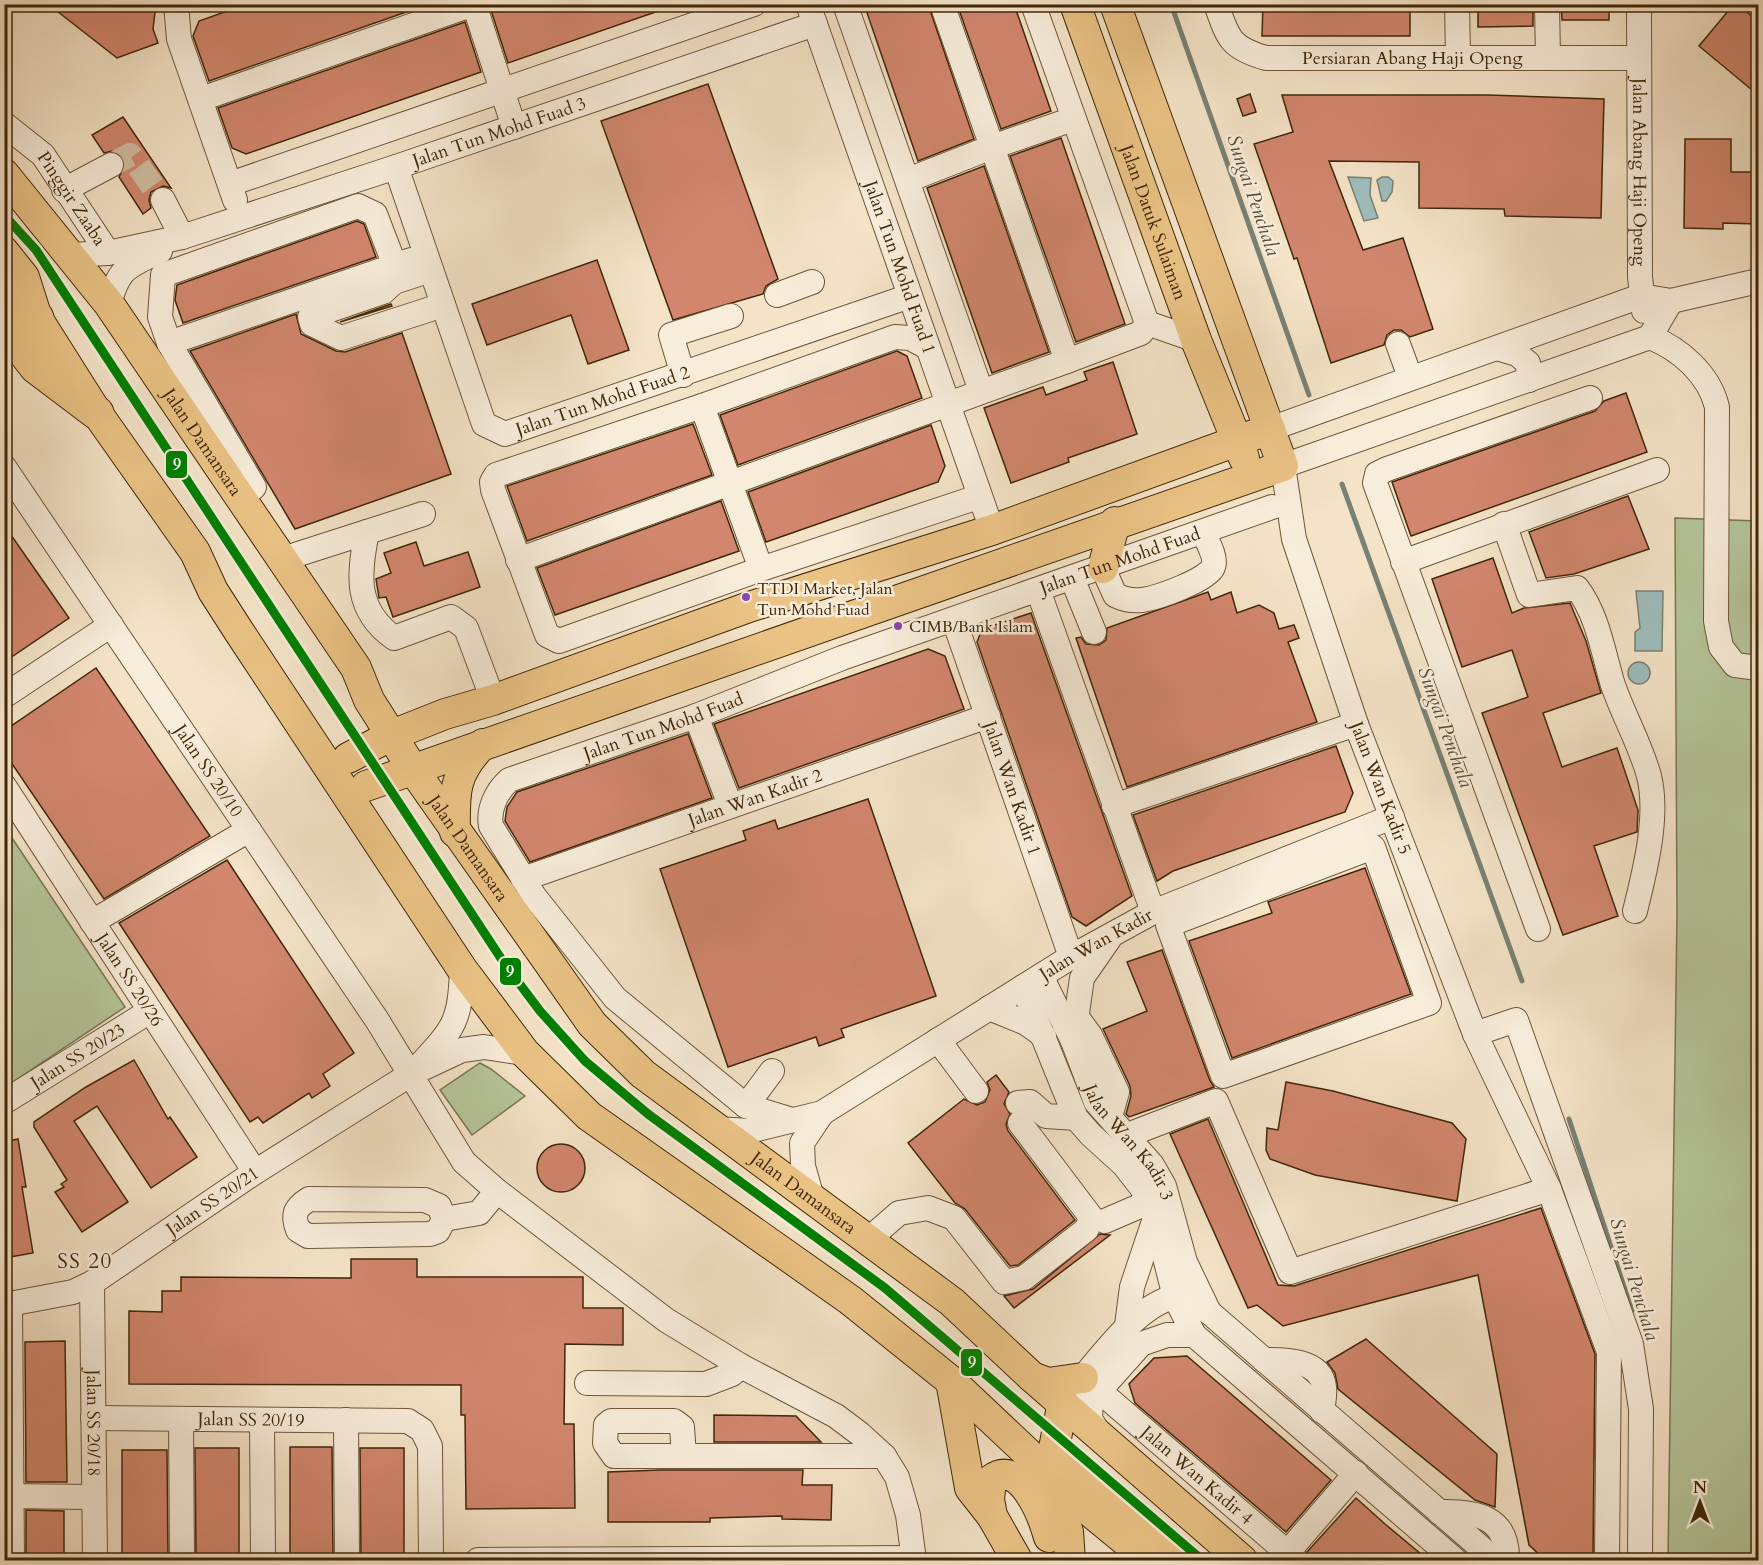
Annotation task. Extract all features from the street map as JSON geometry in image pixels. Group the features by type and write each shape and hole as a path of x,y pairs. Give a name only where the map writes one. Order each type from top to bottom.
{"highway":[{"path":"4,288 37,318"},
{"path":"4,326 36,367 97,413"}],"main road":[{"name":"Jalan Datuk Sulaiman","path":"1075,4 1196,340 1253,477"},
{"path":"1115,4 1283,465"},
{"name":"Jalan Damansara","path":"4,174 109,304 356,668 369,700 412,768 592,1024 643,1074 952,1302 1032,1377 1242,1560"},
{"path":"4,252 24,277 37,318 97,413 195,552 232,591 348,758 507,1010 525,1053"},
{"path":"1193,456 1209,442 1214,424 1214,386"},
{"path":"348,758 392,735 446,714 493,700 749,608 992,530 1270,429"},
{"name":"Jalan Tun Mohd Fuad","path":"366,786 1106,525 1283,465"},
{"path":"992,530 1004,539 1021,540 1106,525 1103,568"},
{"path":"195,552 213,591 238,630 462,969 525,1053 589,1116 850,1300 1050,1462 1177,1560"},
{"path":"356,668 383,700 397,711 412,716 446,714"},
{"path":"455,831 457,783 466,761 483,744"},
{"path":"1032,1377 1048,1383 1092,1383"},
{"path":"951,1381 970,1488 992,1516 1017,1560"},
{"path":"1063,1402 1050,1462 1068,1532 1070,1560"},
{"path":"1050,1462 1126,1560"},
{"path":"992,1516 989,1499 991,1480 997,1476 1007,1475 1018,1479 1038,1506 1056,1560"},
{"path":"1087,1509 1149,1560"}],"street":[{"path":"198,4 176,9 179,39 242,216"},
{"path":"201,99 474,4 514,127"},
{"path":"230,184 754,4"},
{"path":"844,4 981,391"},
{"path":"942,4 1067,361"},
{"path":"1033,4 1147,323"},
{"name":"Persiaran Abang Haji Openg","path":"1216,4 1228,39 1244,52 1266,58 1639,58"},
{"path":"1457,4 1458,58"},
{"path":"1547,4 1548,58"},
{"name":"Jalan Abang Haji Openg","path":"1639,4 1641,296 1650,338"},
{"name":"Jalan Tun Mohd Fuad 1","path":"812,14 978,497 992,530"},
{"name":"Jalan Tun Mohd Fuad 3","path":"109,304 115,280 131,265 177,250 242,216 514,127 812,14"},
{"path":"839,92 871,81"},
{"path":"908,180 992,147 1073,119"},
{"name":"Pinggir Zaaba","path":"4,124 43,155 108,253"},
{"path":"64,189 111,165"},
{"name":"Jalan Tun Mohd Fuad 2","path":"396,167 484,424 505,434 910,296"},
{"path":"163,200 177,250 163,275 160,317 169,343 254,487 241,498"},
{"path":"177,250 358,206 375,214 395,266"},
{"name":"Jalan Tun Mohd Fuad 3","path":"71,255 177,250"},
{"path":"169,343 395,266 429,263"},
{"path":"429,263 394,282 383,292 310,317 312,324 341,338 443,305"},
{"path":"1270,429 1641,296 1671,301 1758,281"},
{"path":"777,295 812,282"},
{"path":"1671,301 1650,338 1669,345 1686,358 1713,392 1717,407 1716,621 1721,647 1735,665 1758,668"},
{"path":"683,375 671,335 731,316"},
{"path":"1147,323 1196,340"},
{"path":"518,560 1067,361 1141,333 1147,323"},
{"name":"Jalan Tun Mohd Fuad 2","path":"574,638 559,641 547,635 493,490 492,482 496,475 657,422 895,338 910,338 927,346"},
{"name":"Jalan Tun Mohd Fuad","path":"1283,465 1650,338"},
{"path":"1398,344 1410,377"},
{"path":"1497,348 1517,354 1528,363 1529,380"},
{"path":"735,357 746,391"},
{"path":"645,387 657,422"},
{"path":"1538,929 1375,483 1377,474 1387,469 1590,398"},
{"path":"702,406 762,569"},
{"path":"1374,434 1387,469"},
{"name":"Jalan Wan Kadir 5","path":"1283,465 1294,540 1356,724 1475,1034 1549,1189 1609,1352 1607,1560"},
{"name":"Jalan SS 20/10","path":"4,467 411,1074 464,1162 497,1191 666,1320 741,1366 836,1416 884,1456"},
{"path":"1404,562 1657,470"},
{"name":"Jalan Wan Kadir 5","path":"1253,477 1294,540"},
{"path":"583,666 574,638 762,569 978,497"},
{"name":"Jalan Tun Mohd Fuad","path":"792,1120 746,1106 615,998 523,879 491,826 489,815 499,789 509,780 696,716 842,658 1272,507"},
{"path":"283,560 423,514"},
{"path":"1504,524 1529,595 1577,588 1588,603 1614,685 1649,777 1652,827 1646,867 1635,911"},
{"path":"367,532 361,563 362,591 376,625 394,638 451,617 459,622 466,628 493,700"},
{"path":"1103,568 1115,595 1123,599 1143,600 1202,579 1213,568 1214,561 1203,532"},
{"path":"1072,578 1094,632"},
{"path":"1038,590 1153,912"},
{"name":"Jalan Wan Kadir 1","path":"954,620 1071,957"},
{"path":"4,696 111,625"},
{"path":"802,632 842,658"},
{"path":"696,716 730,805"},
{"name":"Jalan Wan Kadir 2","path":"523,879 730,805 898,750 988,716"},
{"path":"1114,806 1356,724"},
{"name":"Jalan SS 20/26","path":"4,786 255,1172"},
{"name":"Jalan Wan Kadir","path":"717,1129 749,1131 822,1113 1071,957 1153,912 1392,817"},
{"path":"92,921 249,830"},
{"path":"1373,847 1399,920 1429,1003 1223,1076 1168,926 1373,847"},
{"path":"1399,920 1427,909"},
{"path":"1073,1041 1082,978 1112,934"},
{"path":"1413,957 1442,947"},
{"name":"Jalan SS 20/21","path":"411,1074 450,1032 457,1019 461,1004 462,969"},
{"name":"Jalan Wan Kadir 3","path":"1032,981 1044,1036 1076,1118 1090,1135 1124,1165 1152,1210 1175,1298 1194,1335 1455,1560"},
{"name":"Jalan Wan Kadir 3","path":"1032,981 1073,1041 1096,1102 1128,1135 1152,1165 1164,1186 1185,1262 1209,1312"},
{"path":"989,1008 1026,1023 1044,1036"},
{"name":"Jalan SS 20/23","path":"4,1102 150,1011"},
{"path":"1076,1016 1090,1035 1117,1092 1110,1118"},
{"path":"1475,1034 1516,1020 1630,1344 1641,1409 1640,1560"},
{"path":"938,1041 976,1091"},
{"name":"Jalan SS 20/21","path":"7,1304 73,1292 92,1283 255,1172 411,1074 462,1050 484,1047 525,1053"},
{"path":"746,1106 772,1071"},
{"path":"1128,1135 1216,1101 1290,1272 1549,1189"},
{"path":"869,1239 899,1213 928,1208 954,1218 1004,1282 1024,1278 1087,1229 1091,1217 1019,1113 1030,1102 1046,1116 1076,1118"},
{"name":"Jalan Wan Kadir","path":"812,1198 803,1166 802,1143 822,1113"},
{"path":"444,1219 479,1213 497,1191"},
{"path":"309,1199 424,1200 439,1206 444,1219 438,1231 430,1234 308,1236 298,1230 293,1218 297,1207 309,1199"},
{"path":"1103,1440 1090,1419 1092,1383 1127,1325 1132,1287 1151,1238 1152,1210 1105,1221"},
{"name":"Jalan SS 20/18","path":"92,1283 94,1560"},
{"path":"1127,1325 1175,1298"},
{"name":"Jalan Wan Kadir 3","path":"1175,1298 1190,1300 1209,1312 1495,1560"},
{"path":"7,1304 8,1496 12,1560"},
{"path":"1063,1402 1092,1383 1141,1344 1167,1335 1194,1335"},
{"path":"587,1383 706,1384 732,1374 741,1366"},
{"name":"Jalan Wan Kadir 4","path":"1092,1383 1291,1557"},
{"name":"Jalan SS 20/19","path":"93,1418 408,1421 422,1430 430,1446 431,1560"},
{"path":"181,1419 182,1560"},
{"path":"262,1420 263,1560"},
{"path":"346,1420 346,1560"},
{"path":"478,1560 914,1559 908,1515 899,1486 884,1456 684,1456"},
{"path":"1291,1557 1356,1473"},
{"path":"8,1496 94,1497"},
{"path":"1439,1512 1467,1511 1483,1515 1498,1529 1507,1548 1507,1560"}],"green space":[{"path":"1675,518 1758,521 1758,1560 1668,1560 1677,915"},
{"path":"4,826 125,1007 4,1088"},
{"path":"480,1063 525,1096 472,1135 440,1090"}],"water":[{"path":"1348,177 1371,178 1370,195 1378,218 1364,221"},
{"path":"1388,177 1393,181 1392,192 1386,201 1382,201 1377,180"},
{"path":"1636,591 1663,591 1662,651 1635,651 1635,632 1640,628"},
{"path":"1639,662 1647,665 1650,673 1647,681 1639,684 1631,681 1628,673 1631,665"}],"building":[{"path":"48,4 156,4 153,29 158,43 117,58"},
{"path":"247,4 429,4 209,81 193,36 199,21"},
{"path":"489,4 669,4 670,7 508,63"},
{"path":"864,4 928,4 974,139 918,161"},
{"path":"957,4 1014,4 1051,111 1001,129"},
{"path":"1263,4 1410,4 1410,36 1262,36"},
{"path":"1478,4 1533,4 1533,26 1478,27"},
{"path":"1561,4 1609,4 1609,20 1562,20"},
{"path":"1734,4 1738,4 1758,22 1758,95 1699,46"},
{"path":"465,22 481,72 246,154 232,148 218,108"},
{"path":"708,84 778,279 766,286 763,294 673,320 601,121"},
{"path":"1250,94 1256,112 1243,116 1237,99"},
{"path":"1282,95 1487,95 1604,99 1601,218 1505,216 1504,209 1419,208 1419,162 1329,161 1363,250 1403,238 1433,329 1410,337 1401,330 1394,330 1387,335 1384,345 1331,363 1297,258 1294,259 1254,144 1293,132"},
{"path":"123,117 171,188 163,186 151,192 149,200 151,208 143,214 119,177 125,166 123,158 112,151 104,153 92,135"},
{"path":"1061,138 1125,324 1076,342 1010,156"},
{"path":"1685,139 1731,139 1731,172 1758,172 1758,224 1723,223 1723,229 1684,228"},
{"path":"984,166 1049,352 992,373 927,188"},
{"path":"357,221 364,224 376,257 183,323 175,300 177,285"},
{"path":"597,260 629,350 588,364 571,315 487,345 472,304"},
{"path":"388,305 392,306 340,322"},
{"path":"296,314 301,334 336,351 345,352 402,333 451,474 295,529 190,351"},
{"path":"897,351 907,356 922,398 738,465 720,415"},
{"path":"1113,362 1137,434 1068,458 1069,462 1011,483 984,408 1043,387 1046,395 1087,380 1084,372"},
{"path":"1626,393 1647,452 1411,536 1392,482 1595,411 1604,401"},
{"path":"693,424 712,475 527,541 507,486"},
{"path":"931,425 945,466 938,482 766,542 748,492"},
{"path":"1628,496 1649,549 1574,574 1546,578 1529,532"},
{"path":"721,501 739,551 555,615 537,568"},
{"path":"4,525 69,618 4,662"},
{"path":"416,542 424,566 468,552 480,587 393,617 386,597 379,598 376,579 391,573 384,553"},
{"path":"1493,558 1512,613 1524,608 1570,603 1586,641 1601,693 1543,713 1562,767 1617,748 1638,810 1637,832 1594,846 1618,916 1563,935 1482,713 1528,697 1512,650 1462,667 1432,579"},
{"path":"1208,592 1211,600 1231,592 1237,613 1259,605 1274,613 1279,629 1294,625 1299,638 1288,642 1317,722 1127,787 1076,638 1081,637 1086,644 1099,645 1106,640 1107,628"},
{"path":"1031,613 1132,896 1086,926 1072,917 977,642 982,629"},
{"path":"928,649 945,656 964,709 739,788 714,724"},
{"path":"96,668 210,836 104,899 4,752 4,731"},
{"path":"688,734 712,798 530,862 505,821 507,807 517,792"},
{"path":"1336,746 1353,793 1345,812 1173,871 1157,881 1133,815"},
{"path":"868,799 936,996 841,1029 844,1037 819,1046 816,1037 728,1067 660,869 746,840 743,831 775,820 778,829"},
{"path":"227,860 354,1053 323,1074 330,1086 312,1098 309,1093 263,1123 258,1117 250,1122 119,923"},
{"path":"1365,868 1411,994 1232,1058 1189,941 1272,913 1268,902"},
{"path":"1162,950 1214,1087 1129,1117 1126,1114 1131,1096 1130,1086 1103,1029 1147,1011 1127,962"},
{"path":"134,1060 168,1119 170,1117 197,1157 151,1188 97,1106 74,1121 128,1202 82,1232 55,1192 64,1187 61,1184 67,1180 34,1127 34,1122 86,1087"},
{"path":"996,1075 1009,1092 1004,1104 1010,1114 1006,1124 1008,1131 1075,1220 1018,1265 1010,1266 965,1209 955,1203 908,1143 964,1099 977,1105 985,1102 990,1090 987,1082"},
{"path":"1286,1082 1333,1091 1452,1123 1466,1139 1457,1201 1315,1175 1270,1159 1266,1150 1267,1128 1278,1130"},
{"path":"1208,1119 1278,1285 1294,1286 1541,1208 1595,1354 1593,1560 1542,1557 1529,1545 1478,1275 1283,1326 1257,1305 1248,1308 1170,1134"},
{"path":"18,1139 26,1187 22,1187 33,1253 4,1258 4,1142"},
{"path":"561,1144 578,1151 585,1168 578,1185 561,1192 544,1185 537,1168 544,1151"},
{"path":"1100,1234 1110,1235 1014,1308 1004,1296 1033,1289"},
{"path":"351,1259 417,1259 417,1277 583,1277 583,1308 623,1308 623,1345 565,1344 564,1424 574,1424 575,1508 466,1509 465,1415 461,1415 461,1385 129,1384 129,1311 162,1312 162,1291 181,1291 181,1277 351,1278"},
{"path":"1366,1339 1497,1454 1495,1507 1475,1500 1338,1389 1335,1373 1327,1362"},
{"path":"65,1341 67,1482 26,1482 25,1342"},
{"path":"1187,1356 1331,1480 1286,1532 1135,1403 1129,1384 1154,1358"},
{"path":"714,1415 796,1416 821,1442 714,1442"},
{"path":"290,1447 332,1447 333,1560 290,1560"},
{"path":"195,1448 239,1448 239,1560 196,1560"},
{"path":"360,1448 404,1448 404,1560 361,1560"},
{"path":"122,1450 167,1450 168,1560 122,1560"},
{"path":"803,1470 802,1485 832,1485 831,1520 782,1519 782,1516 710,1518 710,1522 608,1522 608,1472"},
{"path":"1356,1498 1428,1560 1310,1560 1307,1552"},
{"path":"26,1510 64,1511 64,1560 26,1560"}],"waterway":[{"name":"Sungai Penchala","path":"1171,4 1309,395"},
{"name":"Sungai Penchala","path":"1342,484 1522,981"},
{"name":"Sungai Penchala","path":"1569,1119 1632,1311"}],"tunnel":[{"path":"111,165 130,155 163,200"}],"transit line":[{"name":"9","path":"4,215 36,250 506,966 540,1011 585,1061 648,1114 885,1288 1202,1560"}],"place":[{"name":"TTDI Market, Jalan Tun Mohd Fuad","path":"746,597"},
{"name":"CIMB/Bank Islam","path":"898,626"}],"district":[{"name":"SS 20","path":"85,1261"}]}
